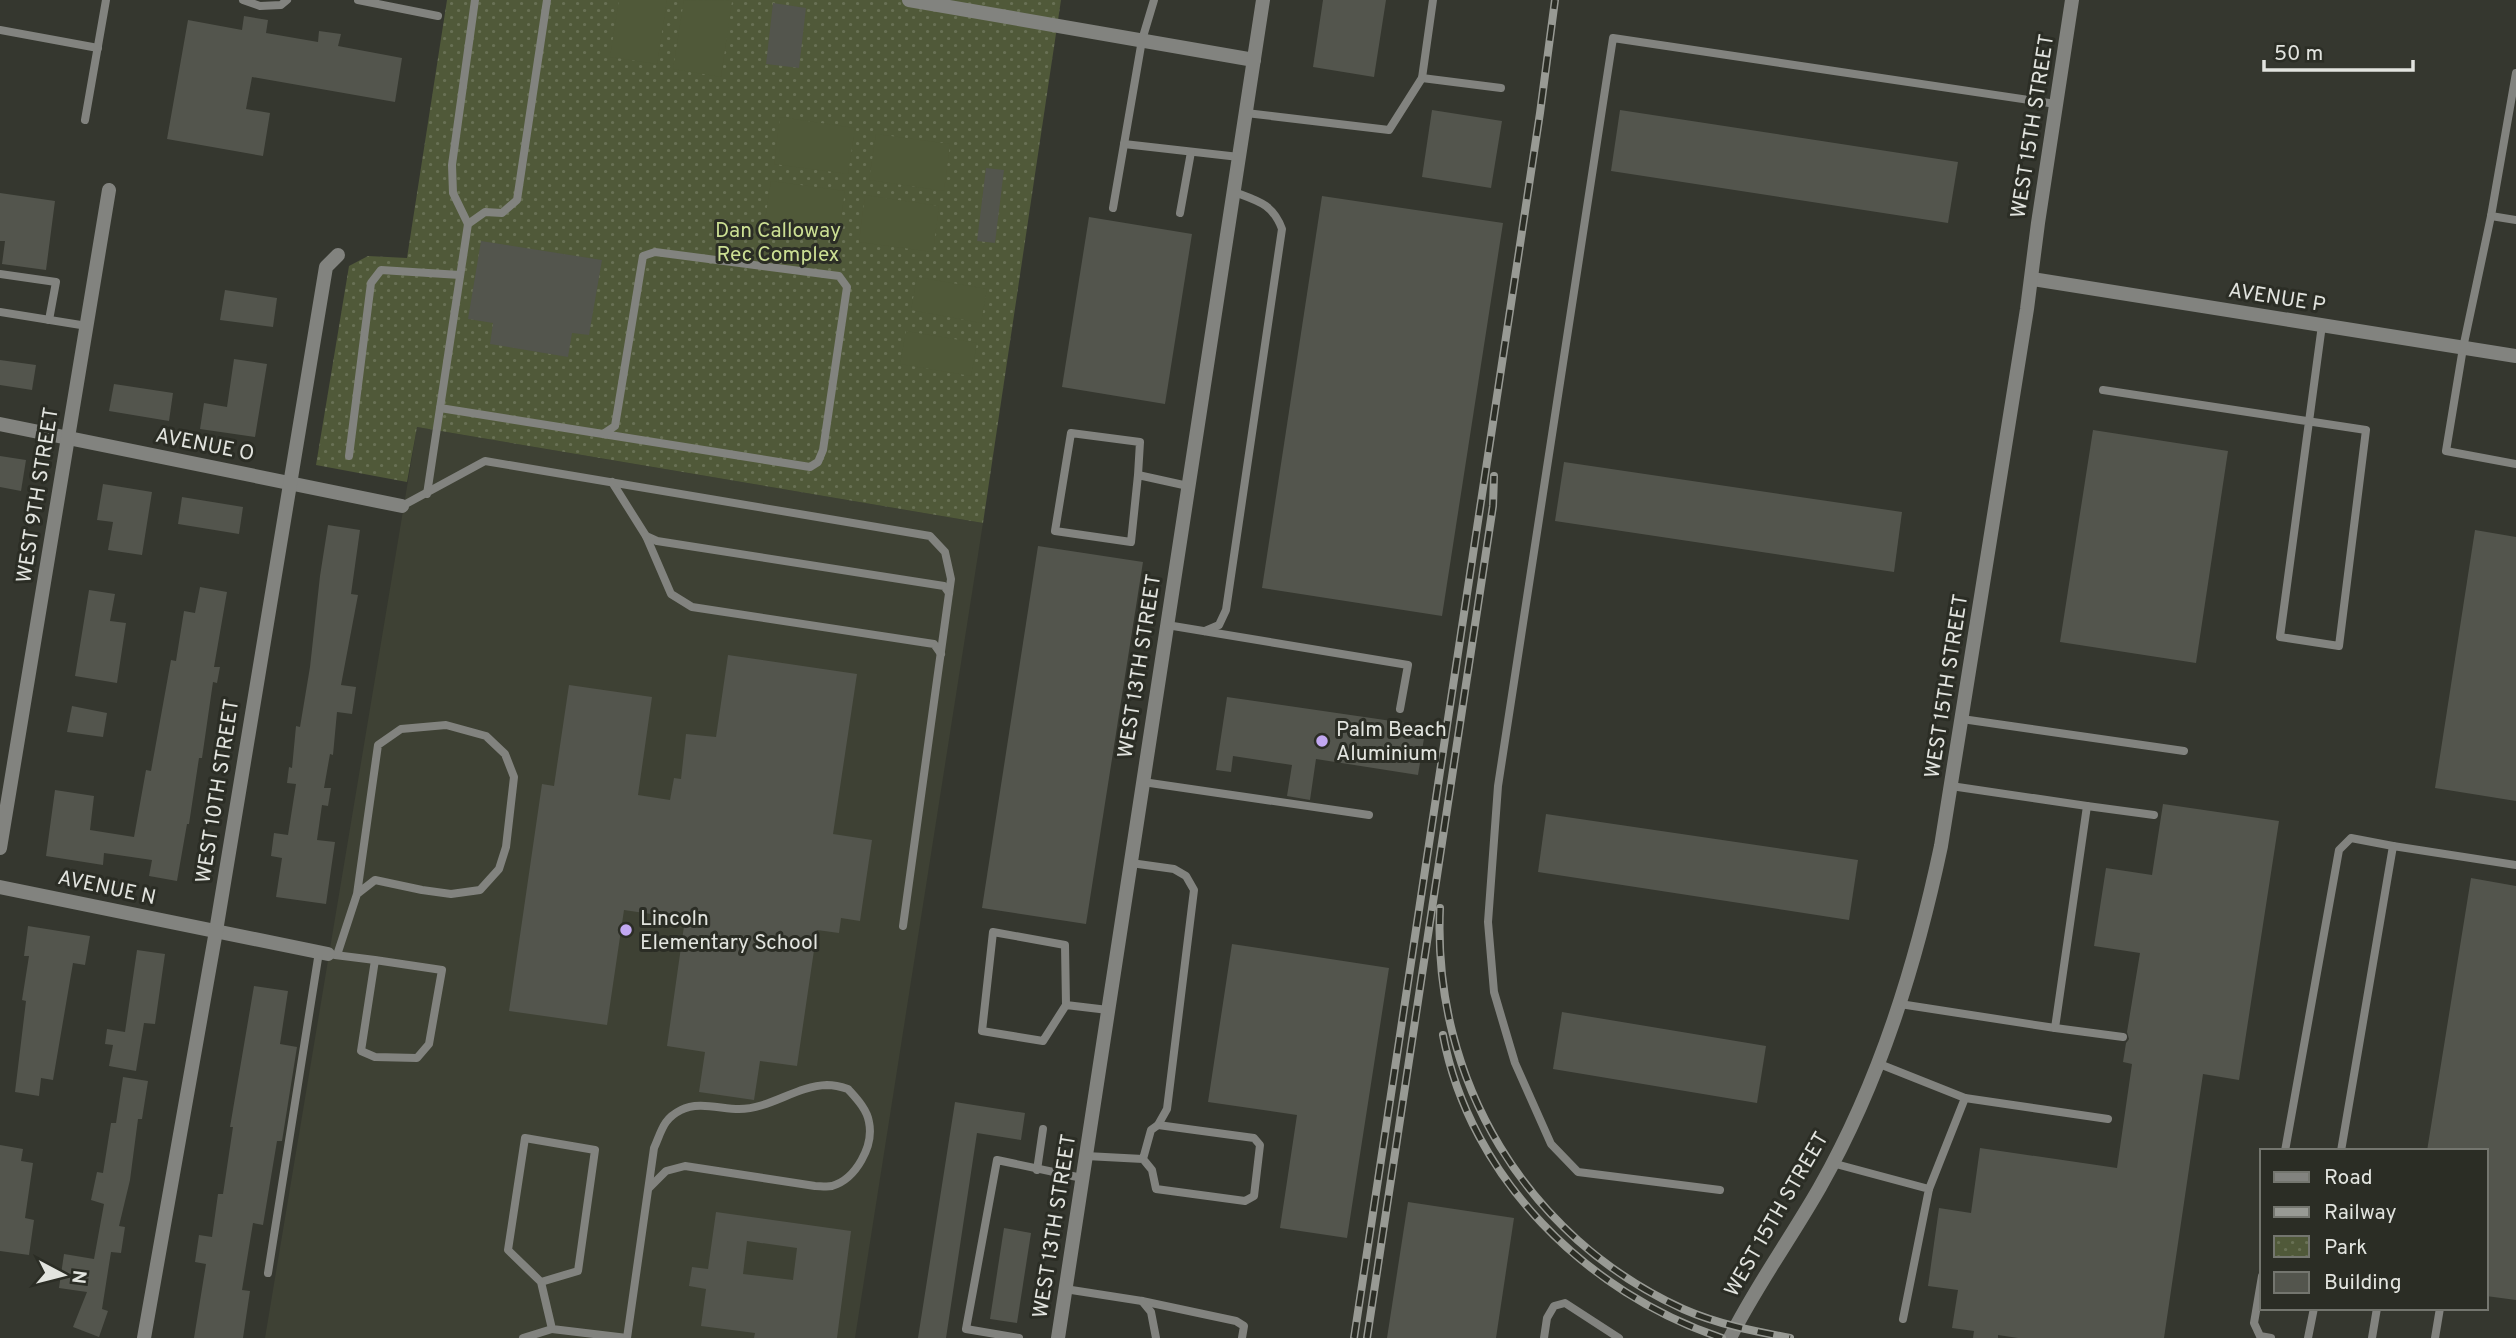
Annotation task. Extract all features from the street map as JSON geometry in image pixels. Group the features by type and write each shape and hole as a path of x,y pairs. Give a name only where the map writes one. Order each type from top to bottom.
{"street":[{"path":"909,0 1254,60"},
{"name":"WEST 13TH STREET","path":"1058,1338 1263,0"},
{"name":"WEST 15TH STREET","path":"1730,1338 1832,1163 1863,1101 1900,1004 1924,925 1941,846 1962,719 2032,279 2072,0"},
{"name":"WEST 9TH STREET","path":"0,848 109,190"},
{"name":"WEST 10TH STREET","path":"144,1338 216,931 326,267 338,255"},
{"name":"AVENUE P","path":"2032,279 2516,356"},
{"name":"AVENUE O","path":"0,424 402,506"},
{"name":"AVENUE N","path":"0,887 328,953"}],"lane":[{"path":"85,120 106,0"},
{"path":"243,0 260,6 281,5 287,0"},
{"path":"358,0 438,16"},
{"path":"427,494 468,224 453,193 453,165 475,0"},
{"path":"468,224 485,212 502,213 517,200 547,0"},
{"path":"1113,208 1143,40 1154,0"},
{"path":"1246,113 1389,130 1422,78 1433,0"},
{"path":"0,30 97,48"},
{"path":"1720,1190 1578,1171 1551,1144 1515,1063 1494,992 1488,922 1498,786 1613,38 2056,104"},
{"path":"2516,73 2446,451 2516,464"},
{"path":"1422,78 1501,88"},
{"path":"1124,144 1239,157"},
{"path":"1180,213 1191,152"},
{"path":"1205,631 1219,625 1226,610 1282,229 1277,214 1261,202 1234,192"},
{"path":"2491,216 2516,220"},
{"path":"440,408 603,434 810,467 818,462 823,450 847,287 839,276 655,252 643,256 615,426 603,434"},
{"path":"349,456 371,283 381,270 460,275"},
{"path":"0,274 57,282 49,320"},
{"path":"0,312 87,326"},
{"path":"2104,390 2310,420 2366,430 2339,646 2280,638 2310,420 2322,325"},
{"path":"1071,433 1140,442 1138,475 1131,542 1055,531 1071,433"},
{"path":"402,506 485,461 930,537 945,552 951,579 903,926"},
{"path":"1138,475 1188,486"},
{"path":"612,482 646,536 671,594 692,607 934,644 941,654"},
{"path":"646,536 657,541 944,586 949,593"},
{"path":"1167,625 1408,665 1401,709"},
{"path":"1962,719 2184,751"},
{"path":"268,1273 328,953 357,894 378,745 401,729 446,725 486,736 505,754 514,777 506,847 499,869 480,890 451,894 375,880 357,894"},
{"path":"1143,782 1369,815"},
{"path":"1951,786 2154,815"},
{"path":"2055,1027 2087,806"},
{"path":"2285,1149 2339,850 2351,838 2516,864"},
{"path":"2341,1149 2393,846"},
{"path":"1131,863 1174,869 1186,876 1194,890 1167,1110 1158,1125 1151,1130 1143,1159"},
{"path":"993,932 1065,945 1066,1004 1043,1041 982,1031 993,932"},
{"path":"328,953 375,960 442,970 429,1044 417,1058 376,1057 361,1051 375,960"},
{"path":"1066,1004 1108,1010"},
{"path":"1900,1004 2123,1037"},
{"path":"1878,1063 1965,1098 2108,1119"},
{"path":"523,1338 552,1329 627,1338 654,1148 666,1119 684,1108 700,1106 742,1110 827,1085 848,1088 862,1105 869,1122 869,1140 860,1163 847,1177 832,1186 815,1186 685,1166 666,1171 649,1188"},
{"path":"1903,1318 1929,1189 1965,1098"},
{"path":"1086,1156 1143,1159 1152,1170 1156,1189 1245,1201 1254,1196 1261,1145 1254,1138 1158,1125"},
{"path":"1037,1170 1043,1129"},
{"path":"541,1282 578,1271 596,1150 525,1138 508,1250 541,1282 552,1329"},
{"path":"1019,1338 966,1334 997,1160 1082,1178"},
{"path":"1832,1163 1929,1189"},
{"path":"2260,1288 2254,1323 2260,1336 2271,1338"},
{"path":"1065,1289 1142,1301 1236,1321 1244,1326 1242,1338"},
{"path":"1142,1301 1151,1312 1156,1338"},
{"path":"1544,1338 1547,1318 1553,1306 1565,1303 1619,1338"},
{"path":"2308,1338 2314,1310"},
{"path":"2372,1338 2377,1310"},
{"path":"2435,1338 2440,1310"}],"shaded area":[{"name":"Lincoln Elementary School","path":"417,427 983,523 855,1338 265,1338"}],"green space":[{"name":"Dan Calloway Rec Complex","path":"447,0 1061,0 983,523 417,427 407,482 316,465 349,266 368,256 407,258"},
{"path":"619,0 667,0 657,64 610,57"},
{"path":"684,0 732,1 721,77 673,69"},
{"path":"780,117 855,128 848,174 774,164"},
{"path":"876,134 950,144 944,191 869,180"},
{"path":"771,181 845,191 838,238 764,227"},
{"path":"865,195 939,206 933,252 859,242"},
{"path":"917,277 987,289 981,323 911,310"},
{"path":"906,331 977,343 971,376 900,364"}],"building":[{"path":"1323,0 1386,0 1374,77 1313,67"},
{"path":"773,3 806,8 799,68 766,64"},
{"path":"244,16 268,20 266,33 318,42 319,31 341,34 338,46 402,58 395,102 252,77 246,109 270,113 263,156 167,139 188,20 242,30"},
{"path":"1432,110 1502,121 1491,188 1422,177"},
{"path":"1620,110 1958,162 1948,223 1611,171"},
{"path":"986,168 1004,170 995,243 977,241"},
{"path":"0,193 55,201 46,270 2,264 5,241 0,241"},
{"path":"1322,196 1503,223 1442,616 1262,588"},
{"path":"1089,217 1192,234 1165,404 1062,387"},
{"path":"481,241 602,260 589,335 572,333 568,357 490,344 493,323 468,319"},
{"path":"225,290 277,298 273,327 220,320"},
{"path":"234,359 267,364 255,437 200,429 204,403 227,407"},
{"path":"0,360 36,365 32,390 0,385"},
{"path":"114,384 173,393 169,421 109,411"},
{"path":"2093,430 2228,451 2196,663 2060,642"},
{"path":"0,456 26,460 21,491 0,487"},
{"path":"1564,462 1902,512 1894,572 1555,521"},
{"path":"103,484 152,492 142,555 108,550 113,522 97,520"},
{"path":"182,497 243,507 239,534 178,524"},
{"path":"328,525 360,530 351,594 358,595 341,685 356,687 352,714 337,712 333,755 330,754 324,788 331,788 328,806 322,805 317,840 335,842 326,904 276,897 282,858 271,856 274,833 288,835 296,784 287,783 289,767 292,768 296,726 300,727 310,667"},
{"path":"2475,530 2516,537 2516,801 2435,788"},
{"path":"1038,546 1143,562 1086,924 982,908"},
{"path":"200,587 227,592 214,667 220,667 217,683 213,682 202,758 199,758 177,881 149,876 152,860 104,853 103,865 46,856 55,790 94,796 90,830 134,837 146,770 151,771 171,660 176,661 184,611 195,613"},
{"path":"89,590 115,594 110,621 126,623 117,683 75,676"},
{"path":"728,655 857,674 833,834 872,840 860,921 841,918 839,933 817,930 797,1066 760,1061 754,1100 699,1092 705,1052 667,1046 685,919 624,910 607,1025 509,1011 542,784 554,786 569,685 652,697 638,795 670,800 674,778 681,779 686,734 716,737"},
{"name":"Palm Beach Aluminium","path":"1227,697 1426,726 1418,775 1316,759 1310,800 1287,796 1292,765 1233,756 1231,772 1216,770"},
{"path":"72,706 107,713 103,737 67,732"},
{"path":"2163,804 2279,821 2239,1080 2203,1074 2164,1338 2018,1338 1998,1335 1998,1338 1973,1338 1974,1331 1952,1328 1958,1290 1928,1286 1939,1208 1971,1213 1980,1148 2117,1168 2132,1064 2123,1062 2129,1039 2127,1032 2140,953 2094,946 2106,868 2152,875"},
{"path":"1546,814 1858,860 1849,920 1538,872"},
{"path":"2471,878 2516,886 2516,1300 2488,1296 2488,1149 2427,1149"},
{"path":"28,926 90,936 85,965 73,963 53,1080 41,1078 39,1096 15,1092 26,1001 22,1000 29,956 24,956"},
{"path":"1232,944 1389,968 1347,1238 1280,1228 1297,1115 1208,1102"},
{"path":"137,950 165,954 155,1024 144,1023 136,1071 109,1066 113,1045 105,1044 107,1029 125,1032"},
{"path":"254,986 288,991 280,1044 297,1047 282,1141 277,1141 263,1225 253,1223 242,1290 250,1291 243,1338 194,1338 206,1264 195,1262 199,1235 212,1237 218,1194 223,1194 233,1127 230,1127"},
{"path":"1562,1012 1766,1046 1757,1103 1553,1069"},
{"path":"123,1077 148,1081 142,1119 138,1119 130,1180 119,1226 125,1227 121,1253 111,1252 102,1309 108,1311 99,1337 73,1327 87,1292 59,1288 64,1254 94,1259 104,1204 91,1200 97,1172 103,1173 111,1123 116,1123"},
{"path":"955,1102 1025,1113 1021,1140 977,1133 946,1338 918,1338"},
{"path":"0,1145 23,1149 21,1161 33,1163 25,1218 34,1220 29,1255 0,1251"},
{"path":"1408,1202 1514,1218 1496,1338 1387,1338"},
{"path":"716,1212 851,1231 837,1338 754,1338 755,1333 701,1326 706,1289 689,1286 692,1267 708,1269","holes":["747,1241 797,1248 793,1280 743,1274"]},
{"path":"1004,1228 1031,1233 1017,1323 990,1319"}],"railway":[{"path":"1354,1338 1555,0"},
{"path":"1367,1338 1493,506 1494,476"},
{"path":"1440,908 1442,972 1453,1033 1472,1091 1500,1146 1535,1196 1578,1240 1627,1278 1683,1309 1709,1319 1790,1338"},
{"path":"1443,1035 1457,1087 1479,1136 1508,1182 1542,1223 1582,1260 1625,1292 1672,1318 1722,1338"}],"place":[{"name":"Palm Beach Aluminium","path":"1322,741"},
{"name":"Lincoln Elementary School","path":"626,930"}]}
